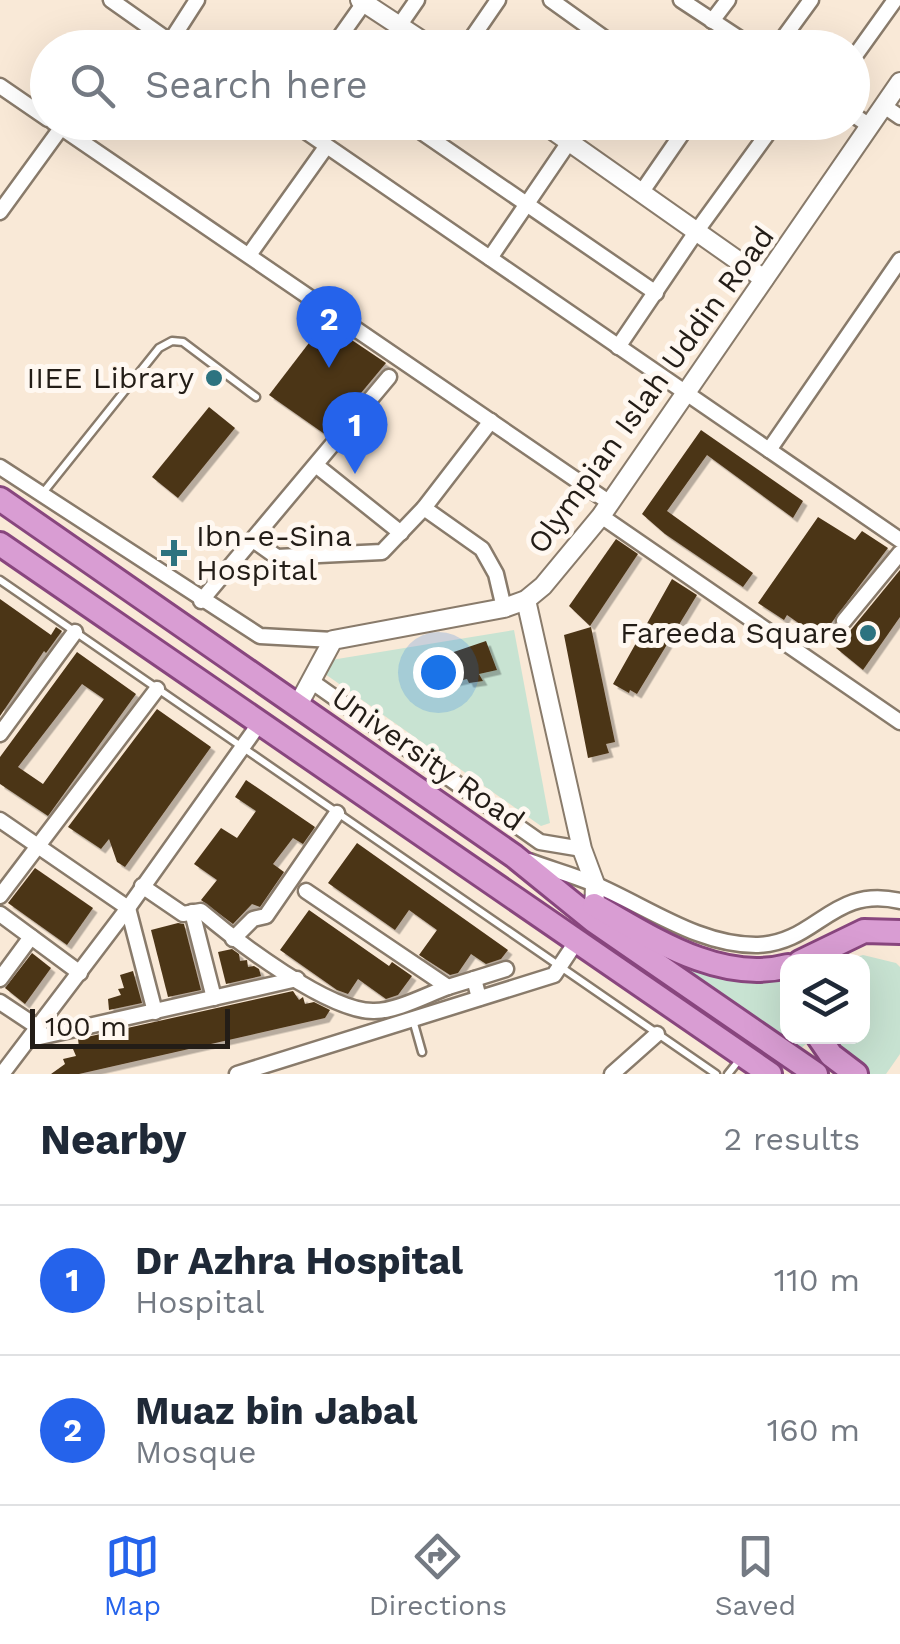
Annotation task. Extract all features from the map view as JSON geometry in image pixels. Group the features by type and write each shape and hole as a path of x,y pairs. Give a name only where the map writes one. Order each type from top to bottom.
{"main road":[{"name":"University Road","path":"0,499 514,856 594,904"},
{"path":"0,544 576,942 735,1064 760,1074"},
{"path":"594,904 672,948 714,964 763,971 780,968"},
{"path":"594,904 816,1074"},
{"path":"817,954 864,931 900,932"},
{"path":"835,954 866,940 900,942"},
{"path":"824,1044 856,1074"},
{"path":"735,1064 770,1074"}],"street":[{"path":"110,0 153,30"},
{"path":"182,30 198,0"},
{"path":"398,26 416,0"},
{"path":"478,30 498,0"},
{"path":"551,0 593,30"},
{"path":"681,0 725,30"},
{"path":"712,21 728,0"},
{"path":"789,30 810,0"},
{"path":"870,35 896,0"},
{"path":"344,30 363,1 404,30"},
{"name":"Olympian Islah Uddin Road","path":"870,126 892,111 900,82"},
{"path":"0,86 30,107"},
{"path":"0,212 44,140"},
{"path":"79,140 491,421 900,722"},
{"path":"316,140 900,540"},
{"path":"434,140 656,293"},
{"path":"566,140 764,279"},
{"path":"641,194 678,140"},
{"path":"618,347 763,140"},
{"name":"Olympian Islah Uddin Road","path":"526,600 544,586 606,509 860,140"},
{"path":"490,258 569,142"},
{"path":"249,255 326,147"},
{"path":"769,450 900,260"},
{"path":"201,601 389,377"},
{"path":"253,540 277,558 382,552 424,508 491,421"},
{"path":"317,466 401,533"},
{"path":"0,467 260,636 334,640 504,608 526,600 594,904 651,914 741,944 763,945 809,928 841,905 859,899 900,901"},
{"path":"424,508 482,549 496,574 504,608"},
{"path":"844,621 900,552"},
{"path":"0,734 75,632"},
{"path":"298,704 334,640"},
{"path":"311,681 540,842 582,848"},
{"path":"0,895 157,690"},
{"path":"2,1074 128,908 259,724"},
{"path":"233,939 253,920 266,916 338,813"},
{"path":"0,820 128,908 155,1012"},
{"path":"142,886 183,914 201,911 233,939 352,1009 378,1012 506,969"},
{"path":"306,892 448,987"},
{"path":"192,912 214,998"},
{"path":"0,914 80,973"},
{"path":"0,979 31,937"},
{"path":"237,1074 554,976 576,942"},
{"path":"35,1033 155,1012 297,979"},
{"path":"474,979 480,998"},
{"path":"0,1002 35,1033"},
{"path":"612,1074 657,1034"}],"lane":[{"path":"41,495 159,348 172,341 182,342 256,397"},
{"path":"0,580 716,1074"},
{"path":"413,1019 422,1052"}],"green space":[{"path":"514,630 550,823 541,826 318,669 325,661"},
{"path":"652,953 780,967 780,1037"},
{"path":"870,957 900,967 900,1054 886,1074 865,1074 835,1044 870,1044"}],"building":[{"path":"325,322 386,363 326,435 269,395"},
{"path":"209,407 235,428 178,498 152,477"},
{"path":"701,430 803,501 793,518 707,455 667,511 753,573 743,587 642,514"},
{"path":"818,517 855,540 862,531 888,548 820,638 787,615 784,620 758,603"},
{"path":"616,539 638,554 590,626 569,606"},
{"name":"Fareeda Square","path":"900,570 900,617 863,670 836,648"},
{"path":"672,579 697,595 637,694 630,690 629,693 613,684"},
{"path":"0,599 51,635 56,627 62,631 0,716"},
{"path":"591,627 615,742 606,744 609,753 588,758 564,635"},
{"path":"486,641 497,670 479,674 483,681 449,683 439,657"},
{"path":"77,652 136,694 48,816 0,784 0,757","holes":["82,684 104,699 43,784 18,767"]},
{"path":"157,709 211,747 125,867 117,862 109,839 101,849 68,827"},
{"path":"246,780 315,827 303,844 293,838 273,864 284,872 260,907 252,904 233,924 201,900 217,880 194,864 221,828 237,838 256,811 235,797"},
{"path":"357,843 508,950 501,959 486,964 471,954 458,973 450,975 419,955 437,930 409,910 395,930 328,883"},
{"path":"35,868 93,908 67,945 8,903"},
{"path":"309,910 389,966 392,962 412,976 398,995 386,999 358,979 348,994 337,990 280,950"},
{"path":"184,924 201,990 168,997 151,930"},
{"path":"232,949 239,954 240,961 247,960 248,967 259,969 261,976 226,984 218,952"},
{"path":"32,953 51,968 25,1004 5,988"},
{"path":"133,971 142,1003 109,1010 108,999 121,995 118,989 124,988 120,975"},
{"path":"293,991 299,1000 303,997 305,1004 314,1002 330,1010 325,1018 79,1074 51,1074 65,1064 63,1059 76,1056 73,1049 79,1047 78,1039"}],"place":[{"name":"Muaz bin Jabal","path":"329,368"},
{"name":"IIEE Library","path":"214,378"},
{"name":"Dr Azhra Hospital","path":"355,474"},
{"name":"Ibn-e-Sina Hospital","path":"174,553"},
{"name":"Fareeda Square","path":"868,633"}]}
